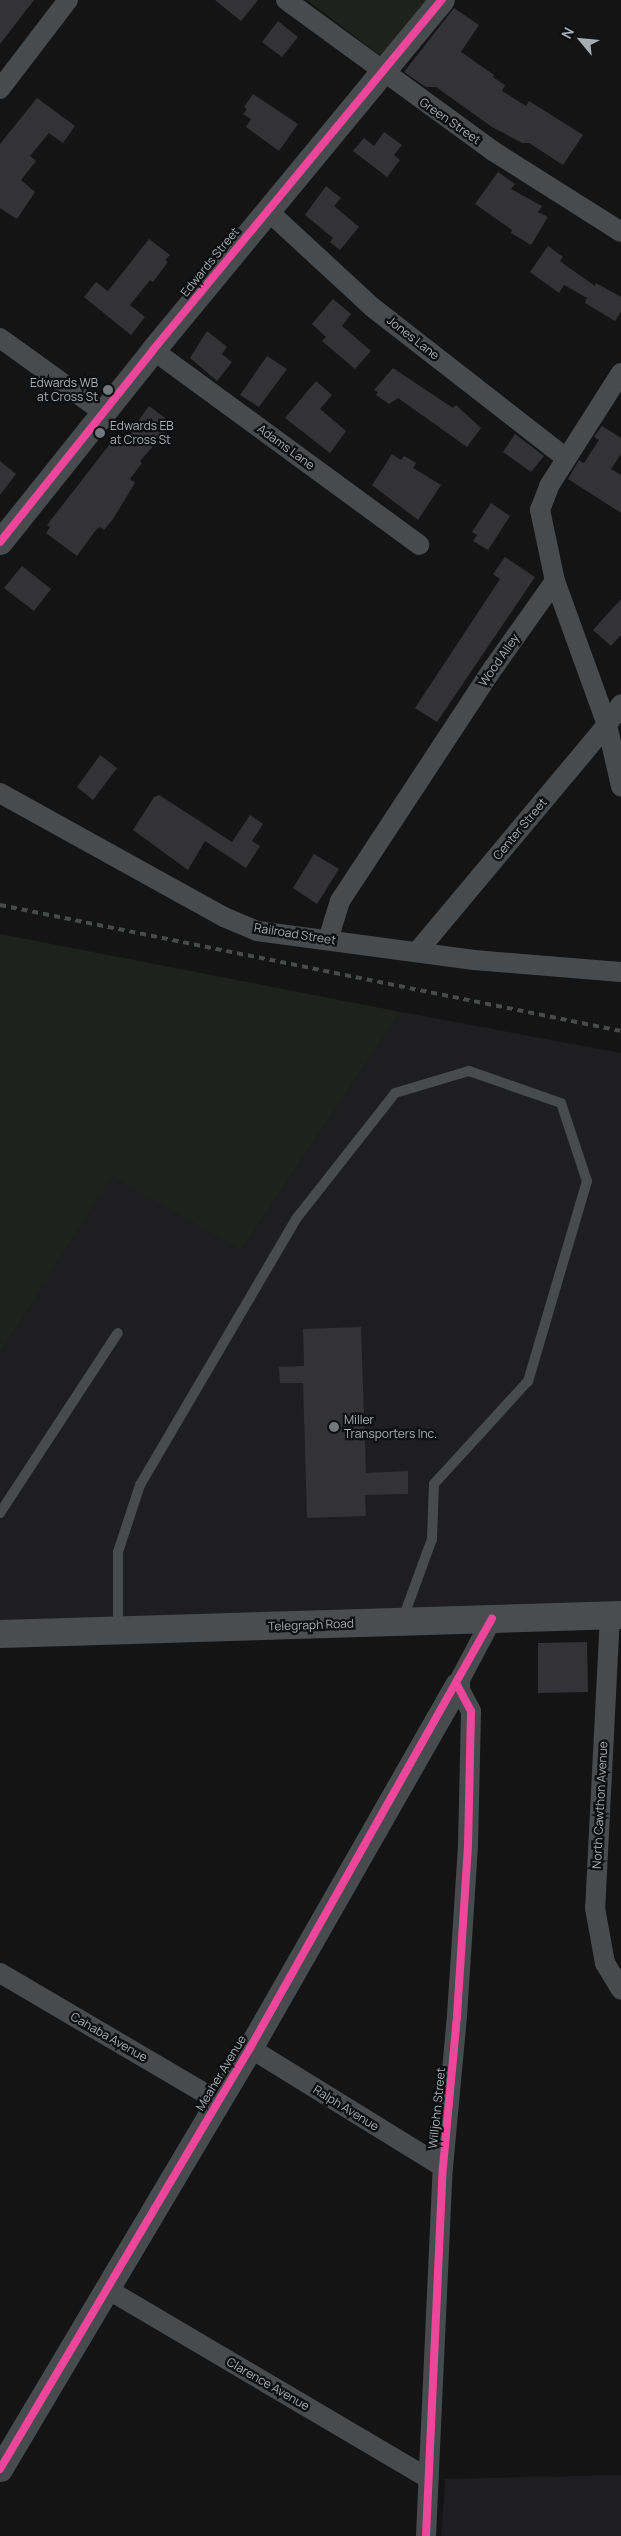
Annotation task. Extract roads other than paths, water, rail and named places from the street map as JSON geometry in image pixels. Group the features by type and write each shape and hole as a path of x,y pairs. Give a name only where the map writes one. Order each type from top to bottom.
{"main road":[{"name":"Telegraph Road","path":"0,1634 615,1615"}],"street":[{"path":"0,89 68,0"},
{"name":"Green Street","path":"286,0 381,73 493,152 621,232"},
{"name":"Edwards Street","path":"0,542 267,210 442,0"},
{"name":"Jones Lane","path":"267,210 372,307 566,458"},
{"path":"0,338 103,412"},
{"name":"Adams Lane","path":"153,350 419,545"},
{"path":"621,373 549,486 540,510 555,581 607,725 621,786"},
{"name":"Wood Alley","path":"328,940 340,901 494,666 555,581"},
{"name":"Center Street","path":"417,952 607,725 621,704"},
{"name":"Railroad Street","path":"0,793 224,917 257,930 474,960 621,972"},
{"name":"North Cawthon Avenue","path":"615,1615 595,1908 606,1963 621,1990"},
{"path":"457,1686 492,1619"},
{"name":"Meaher Avenue","path":"0,2469 250,2048 457,1686"},
{"name":"Willjohn Street","path":"426,2536 443,2168 458,2016 468,1845 471,1710 457,1686"},
{"name":"Cahaba Avenue","path":"0,1973 218,2101"},
{"name":"Ralph Avenue","path":"250,2048 443,2168"},
{"name":"Clarence Avenue","path":"107,2289 428,2478"}],"lane":[{"path":"118,1630 118,1552 140,1485 296,1219 395,1093 470,1072 560,1103 587,1181 528,1380 434,1484 432,1539 401,1622"},
{"path":"0,1513 118,1333"}],"railway":[{"path":"0,905 621,1031"}],"place":[{"name":"Edwards WB at Cross St","path":"108,390"},
{"name":"Edwards EB at Cross St","path":"100,433"},
{"name":"Miller Transporters Inc.","path":"334,1427"}]}
